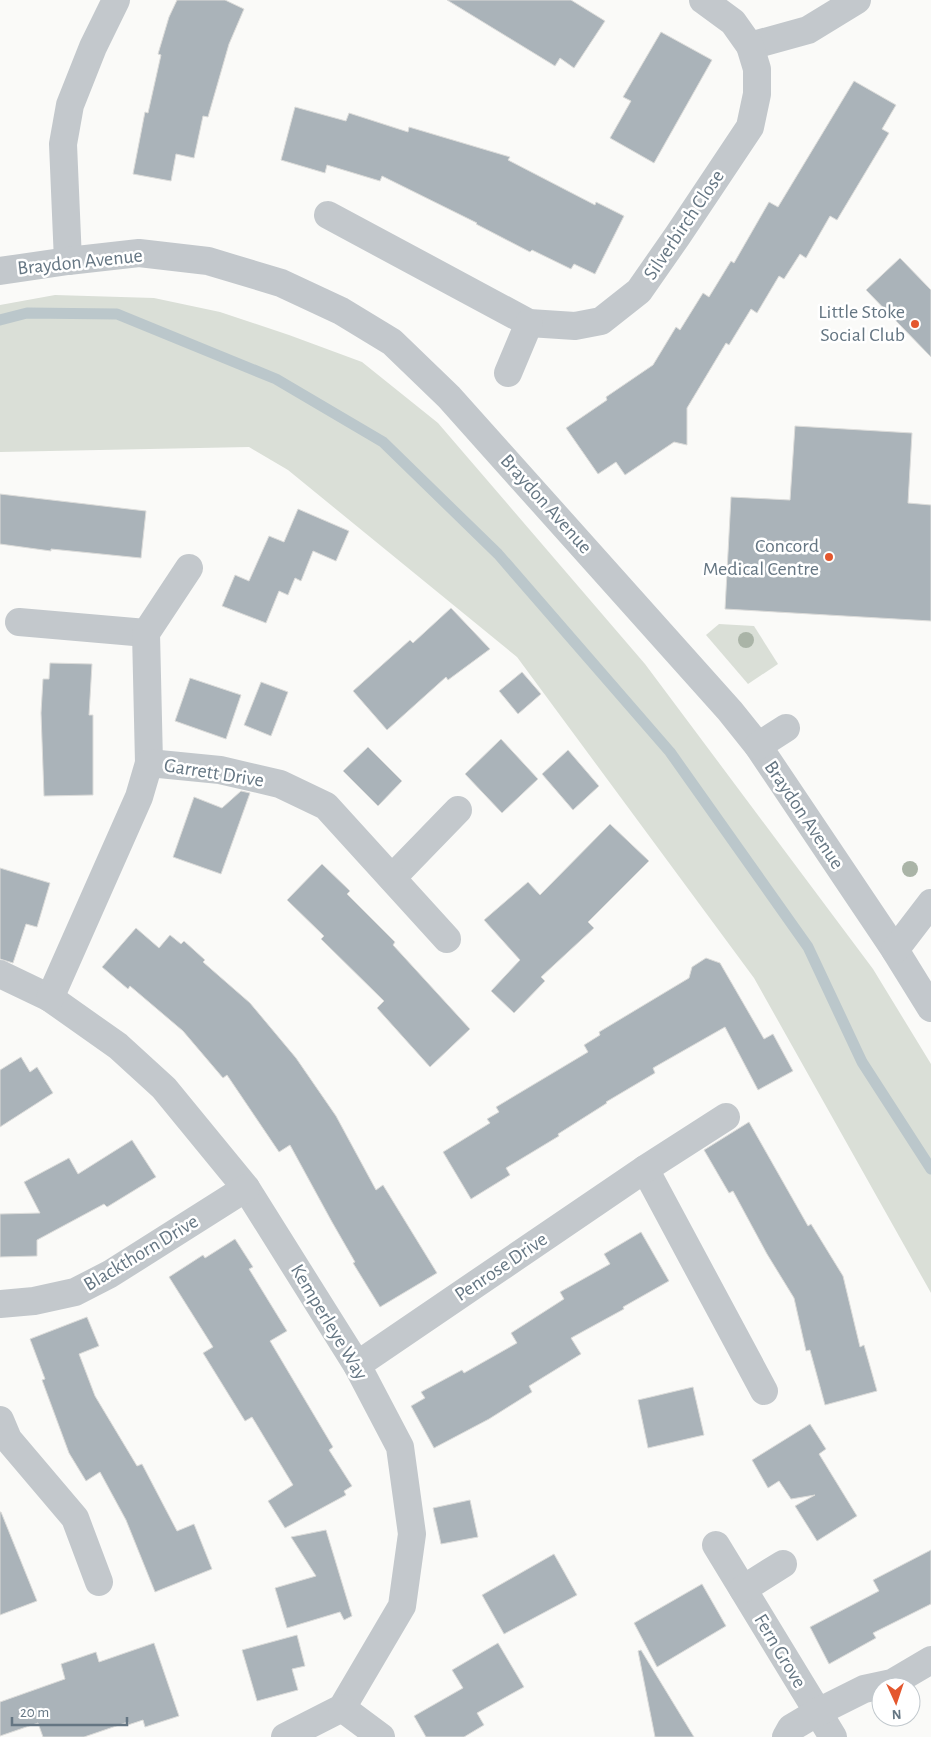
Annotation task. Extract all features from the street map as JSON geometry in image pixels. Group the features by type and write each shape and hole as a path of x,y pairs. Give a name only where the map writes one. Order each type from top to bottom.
{"street":[{"path":"68,261 64,134 70,106 93,48 116,0"},
{"name":"Silverbirch Close","path":"328,215 529,323 575,326 601,321 639,291 750,127 757,94 757,69 750,46 733,22 702,0"},
{"path":"750,46 808,30 857,0"},
{"name":"Braydon Avenue","path":"0,271 139,253 208,261 281,283 341,311 392,342 456,404 730,711 758,746 895,950 931,1008"},
{"path":"508,373 529,323"},
{"path":"18,622 146,633 188,568"},
{"name":"Garrett Drive","path":"50,998 139,796 149,764 146,633"},
{"path":"758,746 786,728"},
{"name":"Garrett Drive","path":"149,764 220,770 280,784 326,806 447,939"},
{"path":"392,878 458,810"},
{"path":"895,950 931,904"},
{"name":"Kemperleye Way","path":"0,974 50,998 118,1046 164,1088 246,1188 357,1365 400,1447 412,1534 402,1606 342,1708"},
{"name":"Penrose Drive","path":"357,1365 645,1169 726,1117"},
{"path":"645,1169 764,1391"},
{"name":"Blackthorn Drive","path":"0,1304 34,1301 75,1292 110,1274 246,1188"},
{"path":"3,1434 75,1518 100,1582"},
{"name":"Fern Grove","path":"716,1545 832,1737"},
{"path":"743,1589 784,1564"},
{"path":"786,1737 791,1728 818,1712 864,1689 892,1683 931,1660"},
{"path":"285,1737 342,1708 381,1737"}],"shaded area":[{"path":"55,295 154,298 220,312 289,335 362,362 438,423 645,664 873,969 931,1064 931,1293 754,978 517,657 288,470 249,447 0,452 0,305"},
{"path":"719,624 754,626 778,664 748,684 706,635"}],"building":[{"path":"177,0 225,0 244,9 229,44 208,117 203,116 194,158 176,154 171,181 133,174 145,112 148,113 161,55 158,54 169,17"},
{"path":"447,0 571,0 605,21 574,68 560,58 555,66"},
{"path":"661,32 712,60 654,163 610,138 631,101 623,97"},
{"path":"854,81 896,105 882,129 889,133 837,220 830,216 806,258 800,254 784,279 779,276 757,313 751,309 729,345 726,343 687,408 687,445 674,442 625,475 616,462 598,474 566,428 607,400 606,397 653,365 676,327 680,330 703,293 709,297 731,261 734,263 769,202 778,207"},
{"path":"295,107 346,121 349,113 408,132 409,127 510,157 508,160 595,205 596,202 624,216 595,274 574,264 571,269 532,250 530,252 477,223 382,176 380,181 327,165 325,173 281,160"},
{"name":"Little Stoke Social Club","path":"900,258 931,290 931,357 866,290"},
{"name":"Concord Medical Centre","path":"795,426 912,433 908,503 931,505 931,621 725,609 731,497 790,500"},
{"path":"0,494 146,511 141,558 51,549 51,551 0,544"},
{"path":"298,509 349,531 336,561 313,551 301,581 295,578 288,595 279,591 266,623 222,606 235,575 249,581 269,536 284,542"},
{"path":"451,608 490,649 448,680 446,677 387,730 353,691 410,640 413,643"},
{"path":"50,663 92,664 89,715 93,715 93,795 44,796 41,713 43,679 49,679"},
{"path":"522,672 541,694 518,714 499,691"},
{"path":"190,678 241,695 226,739 175,721"},
{"path":"261,682 288,692 271,736 244,725"},
{"path":"501,739 538,779 502,813 465,774"},
{"path":"368,747 402,781 378,806 343,771"},
{"path":"568,750 599,786 573,810 542,774"},
{"path":"241,791 250,793 221,874 173,857 194,797 222,808"},
{"path":"610,824 649,861 588,922 594,928 541,977 545,981 514,1013 491,991 520,960 484,920 528,882 540,895"},
{"path":"322,864 350,891 347,894 395,942 393,945 470,1029 430,1067 377,1008 384,1001 321,939 324,936 287,900"},
{"path":"0,868 50,883 37,927 26,924 13,963 0,959"},
{"path":"136,928 159,948 170,935 181,944 184,941 205,960 203,962 250,1003 296,1058 336,1116 376,1190 383,1185 437,1273 380,1307 353,1263 355,1262 290,1145 279,1152 227,1075 223,1078 183,1031 130,986 128,989 102,967"},
{"path":"706,958 720,963 764,1039 773,1034 793,1071 758,1090 725,1027 653,1068 655,1073 606,1102 558,1134 559,1136 506,1168 510,1175 471,1199 443,1152 490,1123 487,1119 499,1112 496,1107 588,1052 584,1045 600,1035 599,1032 689,978 692,967"},
{"path":"21,1057 30,1072 37,1067 53,1093 0,1127 0,1070"},
{"path":"749,1122 808,1226 811,1224 843,1276 860,1347 864,1345 877,1391 825,1405 810,1350 806,1351 794,1298 767,1254 733,1191 729,1193 704,1150"},
{"path":"132,1140 156,1177 107,1207 104,1204 37,1240 37,1256 0,1257 0,1214 40,1213 24,1182 69,1158 78,1174"},
{"path":"641,1232 669,1281 623,1307 624,1309 571,1338 581,1354 529,1386 532,1392 489,1419 434,1448 411,1406 425,1398 421,1392 462,1370 464,1373 517,1343 511,1333 564,1299 560,1292 610,1264 604,1254"},
{"path":"235,1239 253,1267 249,1269 287,1331 270,1341 333,1447 329,1450 352,1486 344,1491 346,1495 285,1528 268,1501 293,1485 252,1417 245,1421 203,1353 213,1347 169,1277 203,1255 205,1258"},
{"path":"87,1317 99,1346 79,1354 95,1396 137,1466 142,1464 177,1531 194,1524 212,1569 155,1592 126,1520 100,1472 86,1481 69,1453 42,1380 45,1379 30,1339"},
{"path":"693,1387 704,1435 648,1448 638,1400"},
{"path":"810,1424 826,1449 819,1454 857,1516 817,1541 795,1506 815,1495 791,1499 779,1481 768,1488 752,1460"},
{"path":"470,1500 478,1537 441,1544 433,1508"},
{"path":"0,1512 37,1601 0,1615"},
{"path":"326,1530 352,1616 344,1620 340,1612 287,1628 275,1588 316,1576 291,1537"},
{"path":"931,1550 931,1604 873,1633 876,1638 829,1664 810,1627 879,1591 873,1580"},
{"path":"554,1554 577,1595 504,1634 482,1595"},
{"path":"702,1584 726,1626 657,1667 634,1623"},
{"path":"297,1635 305,1666 292,1669 298,1690 257,1701 242,1650"},
{"path":"154,1643 179,1716 145,1727 143,1720 128,1725 128,1722 84,1737 43,1737 38,1723 0,1736 0,1702 65,1679 61,1664 96,1652 99,1662"},
{"path":"498,1643 524,1687 477,1713 484,1725 464,1737 426,1737 414,1716 463,1688 452,1670"},
{"path":"641,1650 694,1737 655,1737 638,1651"}],"waterway":[{"path":"0,320 27,313 117,314 276,379 383,442 498,554 670,752 808,947 862,1062 931,1169"}],"place":[{"name":"Little Stoke Social Club","path":"915,324"},
{"name":"Concord Medical Centre","path":"829,557"}]}
